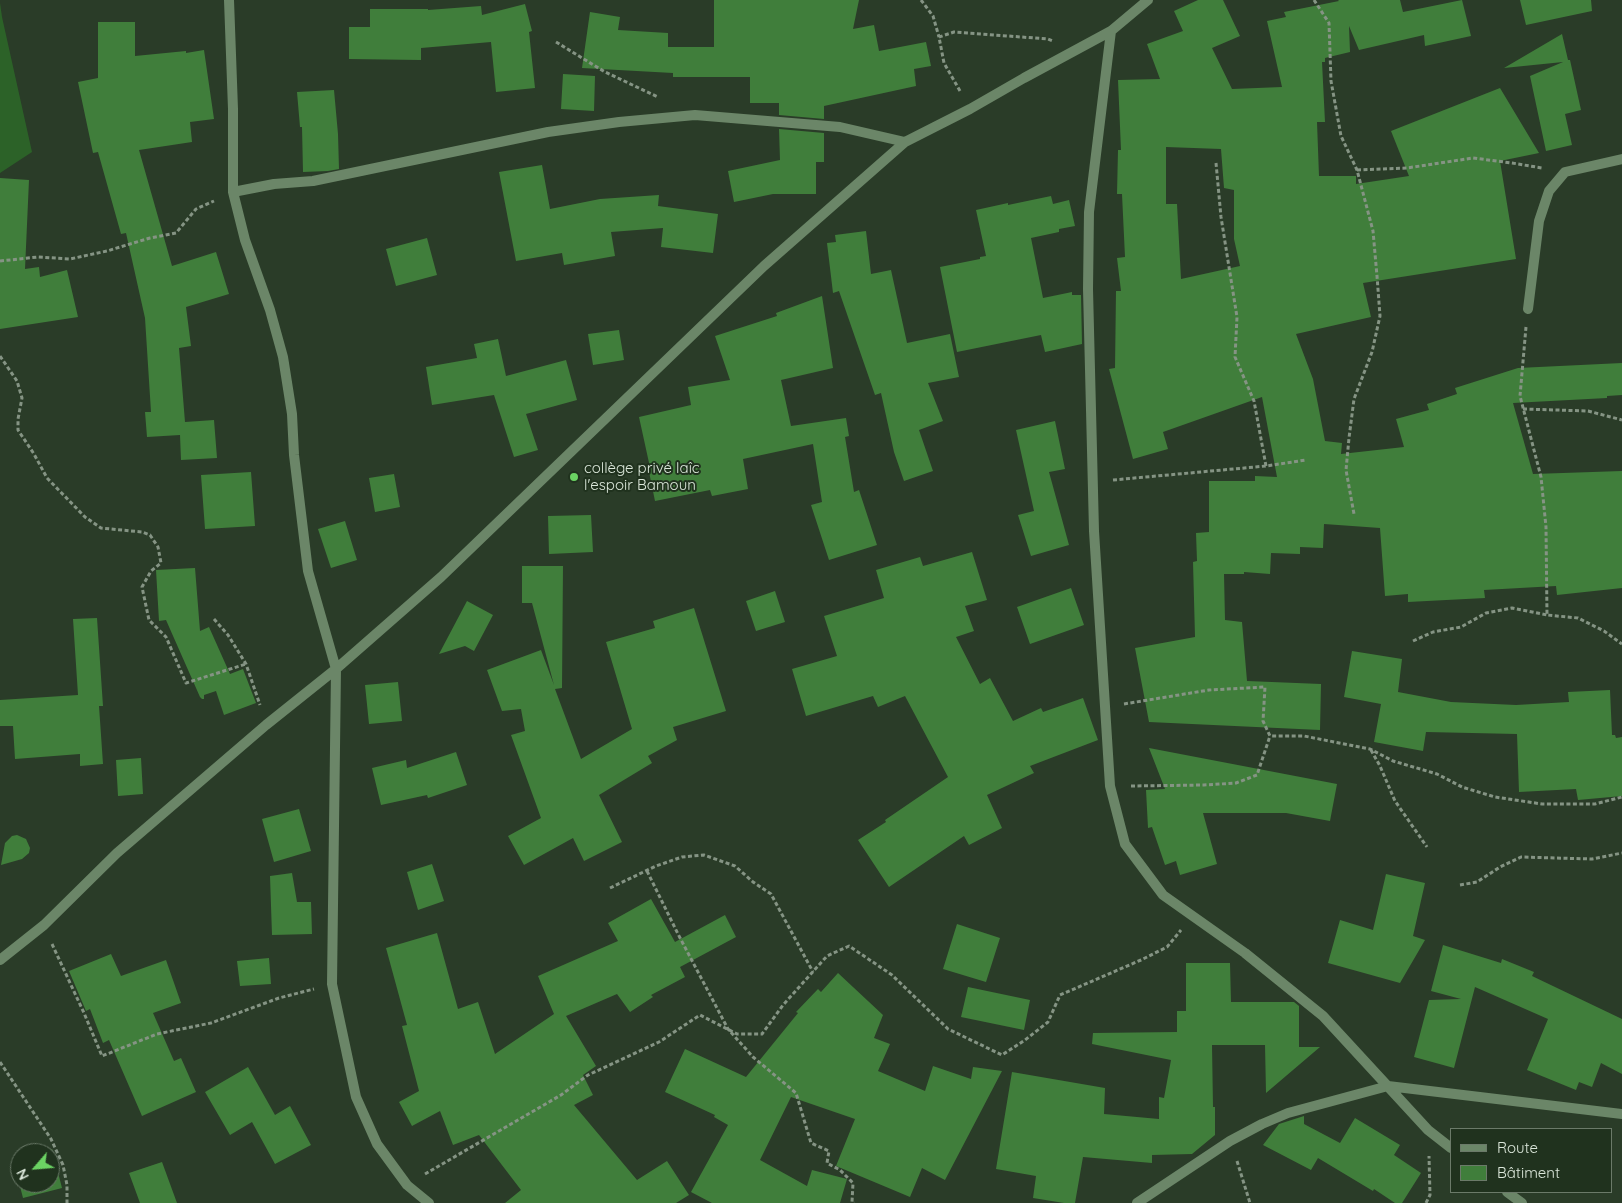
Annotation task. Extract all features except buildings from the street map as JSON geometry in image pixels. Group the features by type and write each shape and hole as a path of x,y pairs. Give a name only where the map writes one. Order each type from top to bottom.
{"street":[{"path":"229,0 233,109 233,192 245,240 270,310 283,357 292,414 294,455 308,571 336,669 332,984 356,1097 376,1144 407,1185 430,1203"},
{"path":"0,960 44,925 117,853 266,725 336,669 442,577 764,266 904,142 970,110 1111,30 1148,0"},
{"path":"1111,30 1089,212 1088,289 1094,530 1110,786 1125,844 1163,895 1245,953 1324,1016 1428,1130 1450,1147"},
{"path":"233,192 274,184 313,181 548,132 619,122 695,115 840,126 904,142"},
{"path":"1528,309 1539,221 1549,191 1565,172 1622,158"},
{"path":"1137,1203 1230,1141 1262,1124 1288,1113 1388,1086 1622,1114"},
{"path":"1508,1193 1522,1203"}],"path":[{"path":"922,0 932,16 939,37 944,63 970,110"},
{"path":"1314,0 1329,23 1331,81 1341,136 1357,170 1373,231 1380,316 1372,352 1352,408 1346,470 1354,514"},
{"path":"939,37 954,32 1048,39 1074,50"},
{"path":"556,42 606,72 663,99"},
{"path":"1357,170 1407,168 1473,158 1565,172"},
{"path":"1216,163 1221,217 1237,317 1235,357 1254,401 1266,466"},
{"path":"0,261 38,257 70,259 176,233 196,209 233,192"},
{"path":"1528,309 1520,396 1541,477 1546,527 1547,615"},
{"path":"0,356 17,381 22,398 18,430 47,478 85,517 101,528 142,532 150,535 158,547 161,563 151,571 142,587 150,620 166,636 186,683 246,664"},
{"path":"1523,409 1588,411 1622,420"},
{"path":"1092,482 1266,466 1306,460"},
{"path":"1413,641 1433,632 1461,627 1486,613 1512,608 1547,615 1578,618 1604,631 1622,644"},
{"path":"214,619 228,636 246,664 266,725"},
{"path":"1105,708 1209,690 1265,687 1263,721 1270,736 1257,775 1236,783 1204,786 1110,786"},
{"path":"1270,736 1304,736 1370,749 1393,761 1437,774 1462,787 1495,797 1542,804 1595,804 1622,797"},
{"path":"1370,749 1380,766 1394,801 1427,847"},
{"path":"1460,885 1477,882 1500,867 1521,857 1592,859 1622,853"},
{"path":"610,888 682,858 704,855 735,866 753,882 771,894 813,972"},
{"path":"647,871 728,1030 753,1057 796,1093 811,1143 829,1151 827,1163 840,1170 853,1183 852,1202 854,1203"},
{"path":"407,1185 561,1095 588,1075 659,1042 700,1015 737,1034 762,1034 783,1006 827,956 849,946 892,975 948,1029 1002,1055 1048,1022 1060,995 1167,947 1193,916"},
{"path":"44,925 102,1056 157,1034 211,1023 279,998 332,984"},
{"path":"0,1062 50,1139 63,1165 67,1185 67,1203"},
{"path":"1426,1203 1430,1195 1428,1130"},
{"path":"1230,1141 1250,1203"}],"green space":[{"path":"0,3 32,152 0,173"}],"place":[{"name":"collège privé laîc l'espoir Bamoun","path":"574,477"}]}
